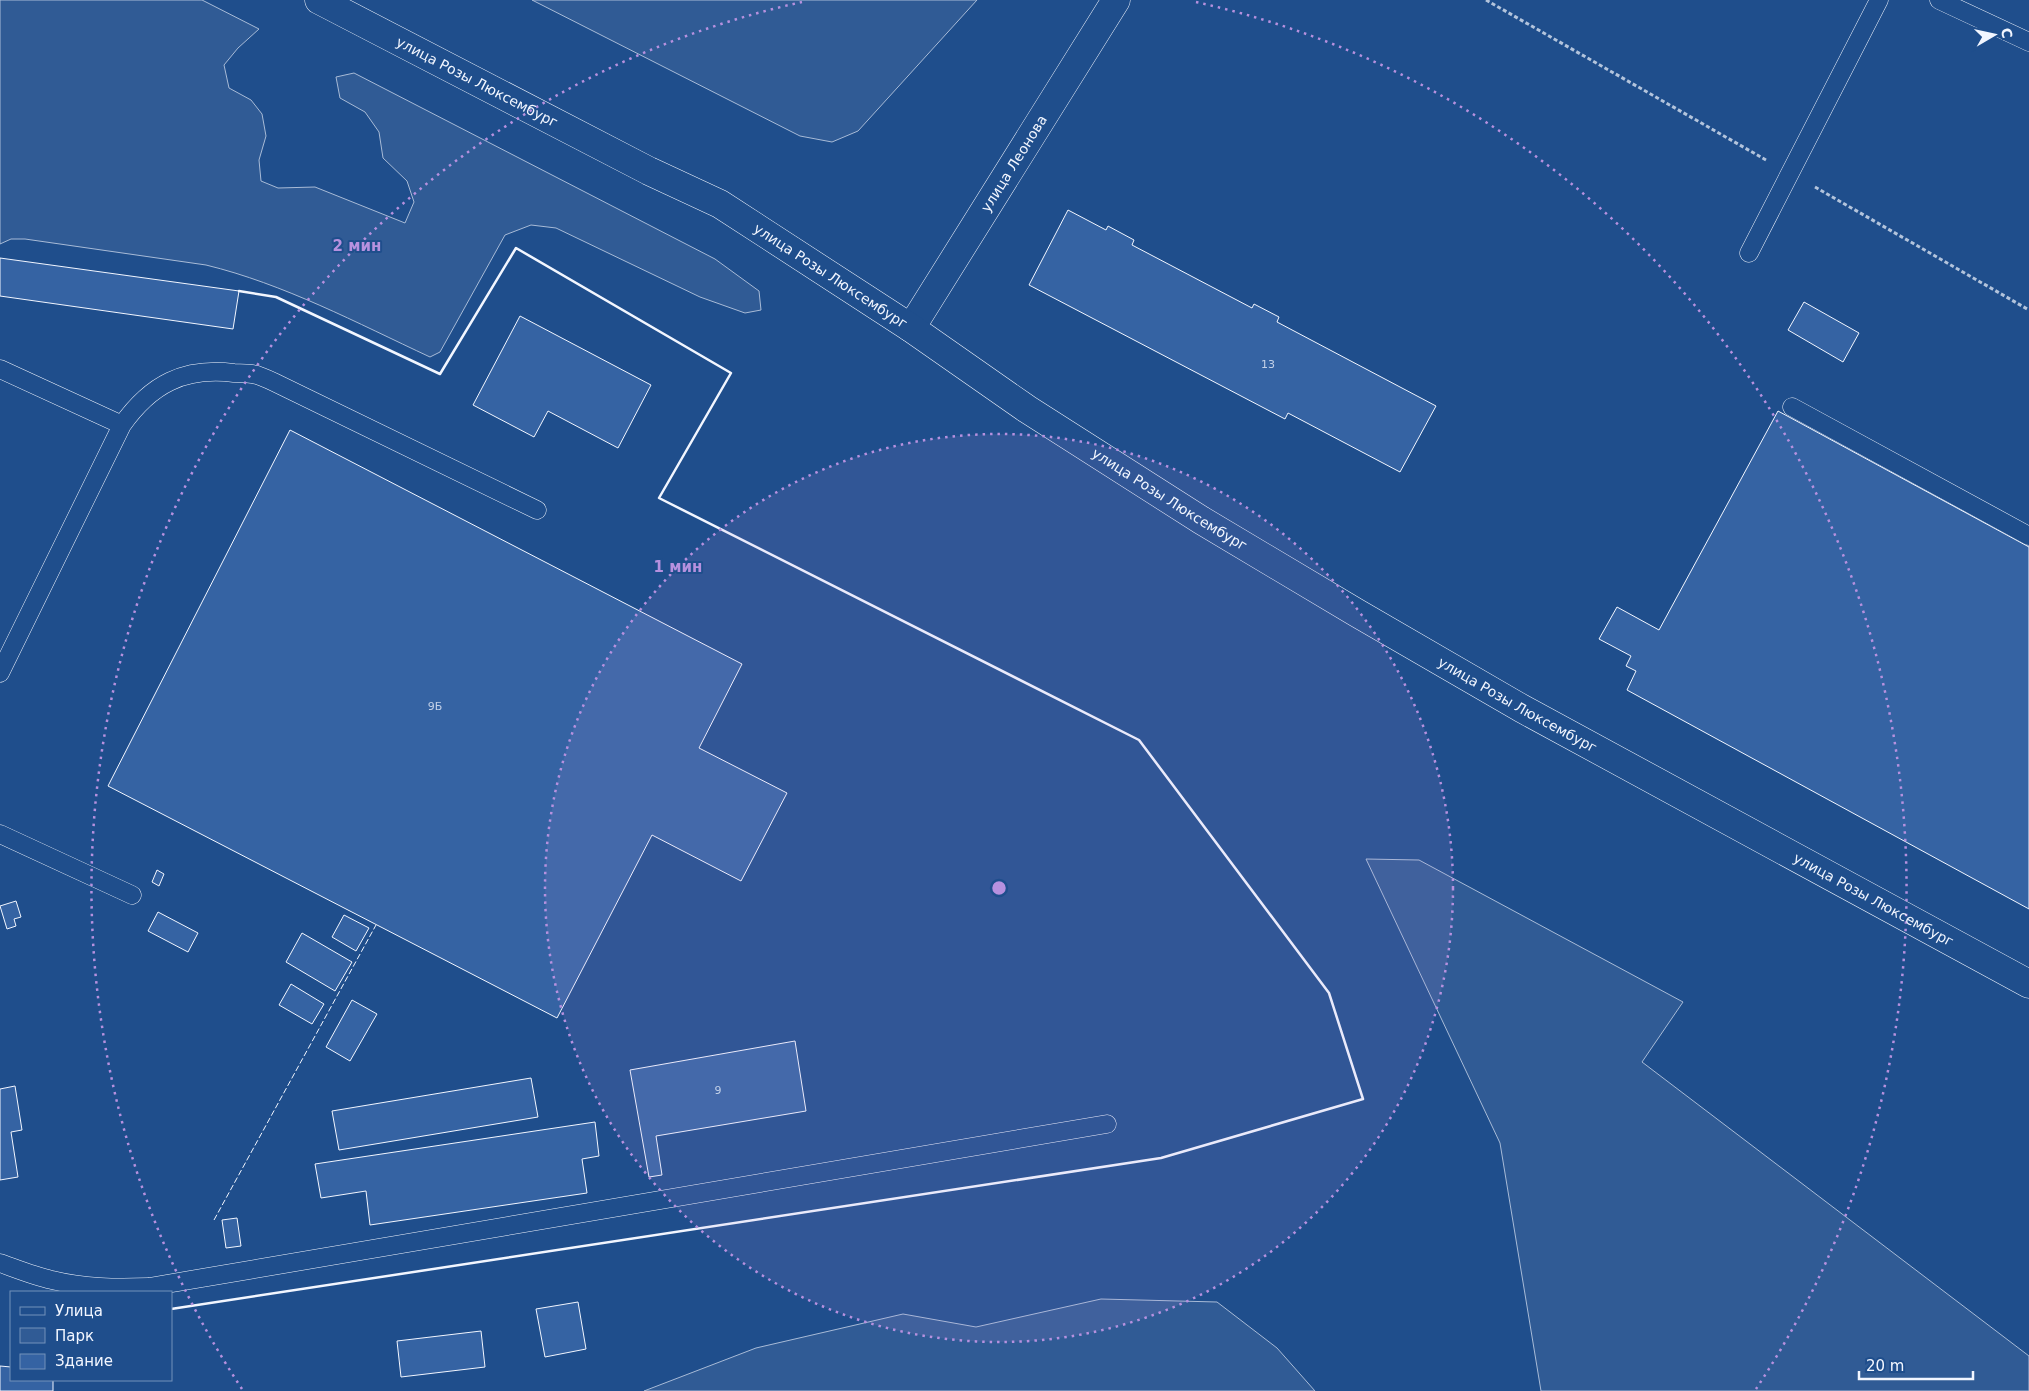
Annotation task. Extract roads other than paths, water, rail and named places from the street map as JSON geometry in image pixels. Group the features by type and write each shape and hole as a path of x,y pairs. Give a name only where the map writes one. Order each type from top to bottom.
{"street":[{"name":"улица Розы Люксембург","path":"319,0 649,170 720,204 911,328 1027,408 1201,520 1356,613 1530,712 2029,984"},
{"name":"улица Леонова","path":"911,328 1116,0"}],"lane":[{"path":"1749,253 1879,0"},
{"path":"1938,0 2029,42"},
{"path":"0,369 122,425"},
{"path":"0,673 122,425 137,404 158,387 190,373 222,371 256,375 291,390 537,510"},
{"path":"1792,407 2029,536"},
{"path":"0,834 132,895"},
{"path":"0,1263 51,1280 88,1286 114,1288 148,1287 1107,1124"}]}
